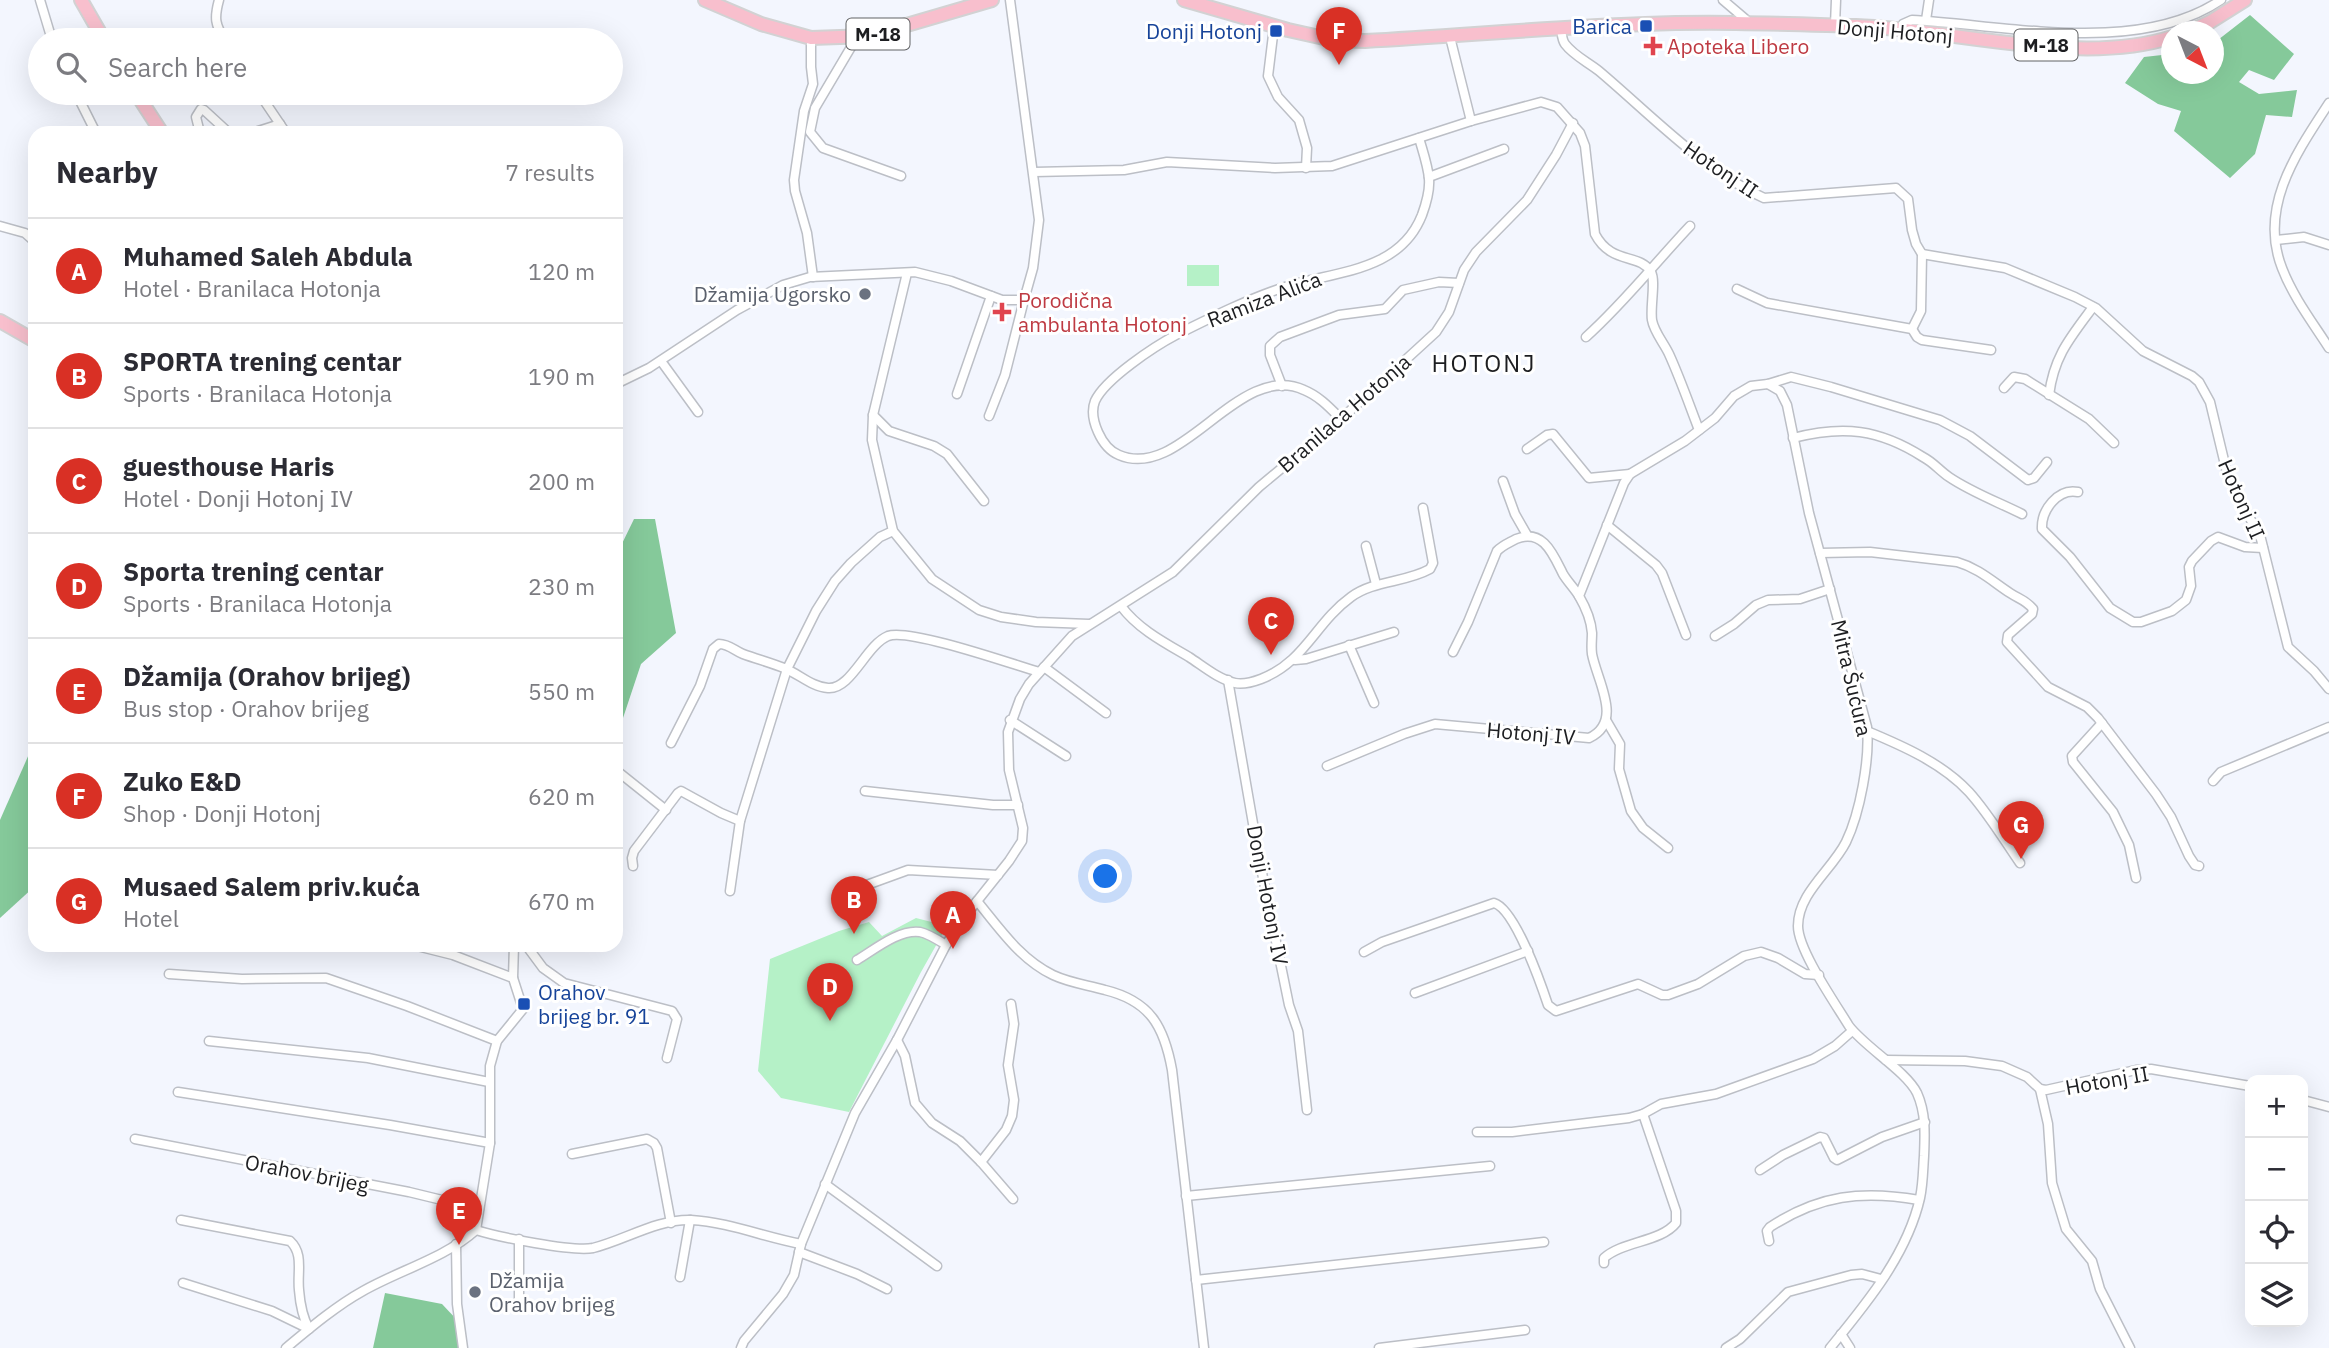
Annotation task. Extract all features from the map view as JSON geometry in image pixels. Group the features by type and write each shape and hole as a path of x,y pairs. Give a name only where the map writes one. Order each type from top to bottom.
{"main road":[{"path":"81,0 97,28"},
{"name":"M-18","path":"705,0 761,24 811,38 869,36 992,0"},
{"path":"2212,21 2245,0"},
{"name":"Donji Hotonj","path":"1189,1 1273,27 1341,40 1365,41 1644,24 1750,23 1835,25 2041,45 2114,47 2161,39"},
{"path":"144,105 157,126"},
{"path":"0,321 28,337"}],"street":[{"path":"40,0 48,28"},
{"path":"218,28 214,17 219,0"},
{"path":"989,416 1006,375 1019,329 1033,268 1039,220 1010,0"},
{"path":"1723,0 1750,23"},
{"path":"1835,25 1836,0"},
{"path":"1926,20 1929,0"},
{"path":"1899,30 1903,24 1912,20 1926,20 2039,30 2133,32 2176,22 2206,10 2221,0"},
{"path":"1273,27 1268,76 1278,97 1299,120 1307,148 1306,168"},
{"name":"Hotonj II","path":"1562,29 1563,42 1574,53 1597,69 1663,130 1744,189 1764,198 1896,188 1908,199 1912,230 1922,254 1921,311 1912,329"},
{"path":"857,37 815,108 810,132 823,148 901,176"},
{"path":"1450,37 1471,121"},
{"path":"811,38 814,84 804,111 794,180 807,233 813,276"},
{"path":"1034,172 1124,170 1167,162 1306,168 1351,161 1471,121 1541,102 1557,107 1580,132 1585,146 1595,234 1601,246 1611,253 1641,264 1650,270 1653,276 1650,310 1653,325 1669,354 1699,430"},
{"path":"2329,103 2287,172 2274,221 2281,267 2329,348"},
{"path":"82,105 92,126"},
{"path":"267,105 280,124 274,126"},
{"path":"199,126 197,117 201,109 221,126"},
{"name":"Branilaca Hotonja","path":"741,1348 783,1294 794,1275 800,1248 855,1113 897,1040 946,944 1022,841 1023,828 1009,770 1008,732 1010,720 1020,699 1041,669 1072,636 1173,572 1259,487 1341,419 1436,332 1449,312 1459,283 1476,252 1527,200 1550,167 1573,123"},
{"name":"Ramiza Alića","path":"1282,386 1249,394 1170,449 1148,459 1131,459 1114,453 1095,427 1093,416 1096,400 1108,384 1173,337 1285,287 1367,266 1392,255 1403,246 1419,224 1427,198 1429,177 1419,138"},
{"path":"1429,177 1504,149"},
{"path":"0,226 28,236"},
{"path":"1586,337 1622,303 1689,226"},
{"path":"2276,240 2304,237 2329,244"},
{"name":"Hotonj II","path":"1922,254 2005,268 2053,287 2093,307 2143,351 2192,376 2204,389 2210,402 2228,477 2263,548 2288,647 2314,671 2329,690"},
{"path":"623,380 661,361 737,310 783,285 813,276 915,272 951,281 1002,300 1024,300"},
{"path":"907,273 873,415 872,440 893,531 932,579 979,610 1001,617 1036,622 1089,624"},
{"path":"1341,419 1318,398 1302,389 1282,386 1270,355 1270,346 1280,337 1339,315 1385,309 1403,290 1439,282 1459,283"},
{"path":"1737,289 1779,306 1912,329 1922,340 1991,350"},
{"path":"957,394 991,296"},
{"path":"2049,395 2052,373 2061,352 2093,307"},
{"path":"661,361 698,412"},
{"path":"1527,450 1547,435 1553,434 1589,478 1630,474 1685,441 1715,418 1734,396 1751,386 1791,377 1940,420 1970,436 2028,480 2034,478 2047,462"},
{"path":"2004,388 2014,377 2025,379 2090,419 2114,443"},
{"name":"Mitra Šućura","path":"1768,384 1780,391 1785,398 1809,513 1867,731 1867,759 1846,842 1803,903 1798,928 1802,943 1852,1031 1916,1091 1925,1122 1919,1200 1904,1242 1881,1279 1830,1348"},
{"path":"873,415 889,431 922,441 947,454 984,500"},
{"path":"1793,438 1820,431 1845,429 1900,443 1926,458 1948,477 2022,514"},
{"path":"1579,596 1630,474"},
{"name":"Hotonj IV","path":"1327,766 1435,724 1589,738 1602,730 1606,720 1605,693 1591,650 1591,622 1561,565 1538,538 1527,535 1515,514 1503,481"},
{"path":"2078,492 2067,491 2051,503 2042,522 2042,529 2063,548 2110,608 2133,621 2141,622 2180,607 2190,593 2189,567 2211,541 2218,537 2245,547 2263,548"},
{"path":"1121,606 1129,617 1155,637 1228,680 1251,683 1282,669 1294,660 1338,608 1353,596 1376,584 1422,574 1430,569 1433,563 1423,508"},
{"path":"1607,524 1662,573 1686,635"},
{"path":"730,891 740,821 786,669 835,580 880,537 893,531"},
{"path":"1453,652 1497,551 1502,545 1527,535"},
{"path":"1366,546 1376,584"},
{"path":"1820,553 1870,552 1918,556 1967,565 1991,578 2011,594 2021,597 2033,609 2028,619 2008,635 2007,642 2048,687 2087,708 2102,723 2156,794 2171,817 2189,856 2195,865 2199,866"},
{"path":"1715,636 1756,605 1768,600 1800,599 1830,589"},
{"path":"1294,660 1306,659 1394,632"},
{"path":"671,743 700,686 713,649 719,644 726,644 740,653 786,669 817,685 833,688 840,686 849,677 880,640 890,635 902,635 1041,669 1105,713"},
{"path":"1349,645 1374,703"},
{"name":"Donji Hotonj IV","path":"1228,680 1259,858 1289,1005 1298,1031 1307,1110"},
{"path":"1010,720 1066,756"},
{"path":"1606,720 1620,744 1619,769 1631,811 1643,828 1668,848"},
{"path":"2102,723 2072,756 2073,762 2113,812 2129,845 2136,878"},
{"path":"2213,781 2221,772 2329,727"},
{"path":"1867,731 1899,744 1955,779 1976,800 2020,863"},
{"path":"623,776 666,810"},
{"path":"633,866 634,851 678,793 685,791 740,821"},
{"path":"865,791 993,805 1018,805"},
{"path":"853,890 908,870 998,875"},
{"path":"977,901 1023,956 1068,981 1130,998 1152,1016 1166,1041 1170,1056 1204,1348"},
{"path":"1364,952 1382,942 1494,903 1502,908 1528,951 1548,1005 1556,1011 1638,984 1668,995 1698,984 1744,956 1761,952 1779,958 1805,974 1819,975"},
{"path":"857,960 898,936 912,932 922,933 946,944"},
{"path":"1415,993 1528,951"},
{"path":"441,952 513,978"},
{"path":"476,1230 490,1143 490,1066 497,1041 523,1009 513,978 514,952"},
{"path":"531,952 543,968 565,983 672,1011 677,1019 667,1058"},
{"path":"169,974 242,979 326,978 497,1041"},
{"path":"981,1162 1006,1130 1012,1116 1014,1100 1007,1065 1014,1024 1011,1004"},
{"path":"1477,1132 1512,1132 1629,1118 1661,1104 1716,1094 1813,1059 1835,1046 1852,1031"},
{"path":"897,1040 905,1056 915,1103 932,1123 960,1141 1013,1199"},
{"path":"209,1041 368,1058 489,1082"},
{"name":"Hotonj II","path":"1886,1060 1965,1061 2002,1066 2027,1077 2040,1089 2046,1090 2151,1069 2245,1085"},
{"path":"2040,1089 2048,1124 2052,1183 2066,1229 2092,1261 2100,1289 2130,1348"},
{"path":"178,1092 490,1143"},
{"path":"2308,1101 2329,1107"},
{"path":"1604,1263 1604,1258 1618,1249 1667,1231 1676,1223 1676,1211 1643,1114"},
{"path":"1760,1170 1820,1137 1825,1138 1837,1160 1882,1137 1925,1122"},
{"name":"Orahov brijeg","path":"135,1139 409,1192 479,1209"},
{"path":"572,1154 647,1139 654,1143 671,1223"},
{"path":"1186,1196 1490,1166"},
{"path":"825,1184 937,1266"},
{"path":"1769,1241 1767,1231 1770,1227 1828,1200 1873,1194 1919,1200"},
{"path":"181,1220 290,1241 299,1253 299,1290 305,1322 309,1329"},
{"path":"680,1276 690,1220"},
{"path":"286,1348 361,1292 456,1244 476,1230 582,1250 671,1223 690,1220 728,1225 800,1248 887,1289"},
{"path":"519,1239 519,1305"},
{"path":"1196,1280 1544,1242"},
{"path":"456,1244 457,1304 463,1348"},
{"path":"1726,1348 1740,1339 1788,1292 1851,1275 1862,1274 1881,1279"},
{"path":"183,1283 272,1311 309,1329"},
{"path":"1380,1348 1525,1330"},
{"path":"1841,1334 1850,1348"}],"green space":[{"path":"2250,15 2294,54 2274,80 2249,70 2239,82 2259,94 2297,90 2292,117 2266,115 2255,154 2230,178 2174,131 2181,111 2158,104 2125,83 2144,57 2161,55 2161,84 2224,84 2224,35"},
{"path":"1187,265 1219,265 1219,286 1187,286"},
{"path":"634,519 655,519 676,633 641,664 623,718 623,542"},
{"path":"28,756 28,892 0,918 0,820"},
{"path":"916,918 947,926 849,1112 781,1098 758,1071 770,959 869,922 882,936"},
{"path":"385,1293 442,1304 458,1321 459,1348 373,1348"}],"place":[{"name":"Barica","path":"1646,26"},
{"name":"Donji Hotonj","path":"1276,31"},
{"name":"Apoteka Libero","path":"1653,46"},
{"name":"Zuko E&D","path":"1339,65"},
{"name":"Džamija Ugorsko","path":"865,294"},
{"name":"Porodična ambulanta Hotonj","path":"1002,312"},
{"name":"guesthouse Haris","path":"1271,655"},
{"name":"Musaed Salem priv.kuća","path":"2021,859"},
{"name":"SPORTA trening centar","path":"854,934"},
{"name":"Muhamed Saleh Abdula","path":"953,949"},
{"name":"Orahov brijeg br. 91","path":"524,1004"},
{"name":"Sporta trening centar","path":"830,1021"},
{"name":"Džamija (Orahov brijeg)","path":"459,1245"},
{"name":"Džamija Orahov brijeg","path":"475,1292"}],"district":[{"name":"HOTONJ","path":"1484,363"}]}
